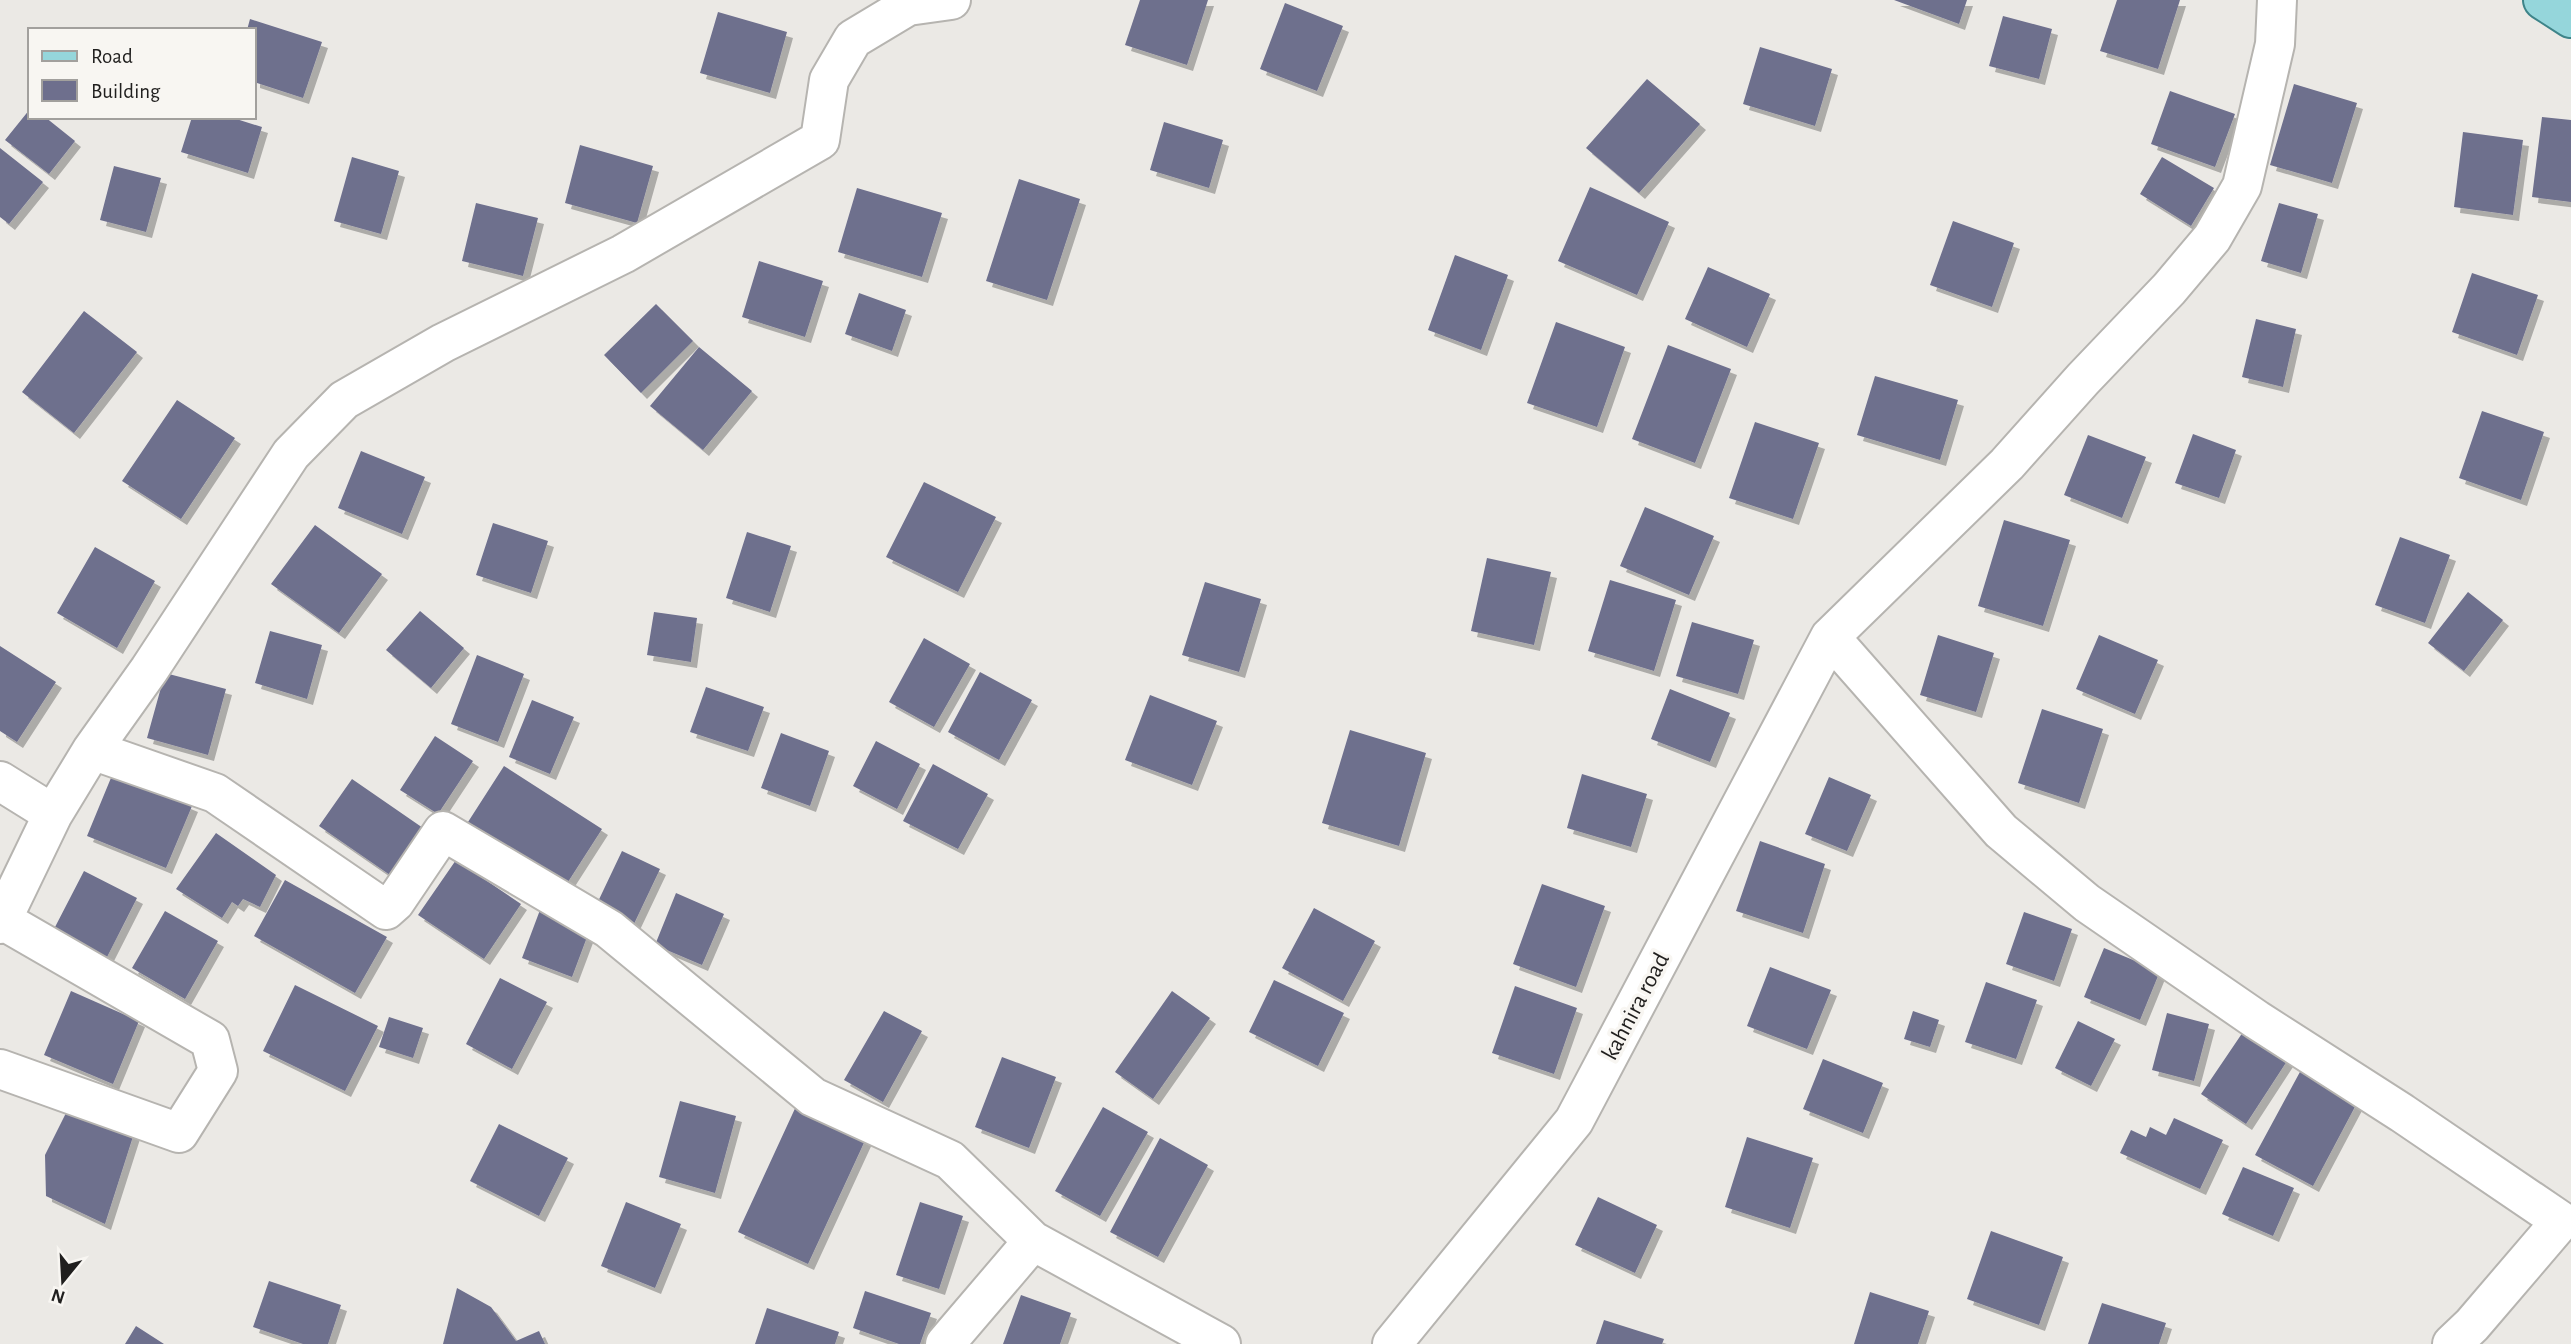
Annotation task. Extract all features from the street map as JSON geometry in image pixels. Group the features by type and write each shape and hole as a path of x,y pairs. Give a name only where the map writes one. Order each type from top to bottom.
{"main road":[{"path":"2543,0 2571,18"}],"street":[{"path":"0,1069 179,1133 218,1071 210,1040 1,922 52,814 291,454 344,400 443,343 623,254 820,140 829,80 853,38 908,6 951,0"},
{"name":"kahnira road","path":"1392,1344 1574,1121 1830,636 2007,464 2169,289 2212,238 2242,186 2275,44 2277,0"},
{"path":"1830,636 2001,831 2087,903 2257,1020 2566,1216 2472,1325 2452,1344"},
{"path":"92,750 215,793 386,910 395,902 443,831 609,929 813,1097 950,1160 1032,1241 1221,1344"},
{"path":"0,781 52,814"},
{"path":"945,1344 1032,1241"}],"building":[{"path":"1140,0 1208,0 1187,65 1125,45"},
{"path":"1894,0 1967,0 1959,24"},
{"path":"2117,0 2180,0 2158,69 2100,51"},
{"path":"1285,3 1343,26 1317,91 1260,69"},
{"path":"718,12 787,32 770,93 700,73"},
{"path":"2003,16 2052,29 2039,79 1989,66"},
{"path":"250,19 322,42 303,98 256,83 256,28 248,28"},
{"path":"1760,47 1832,69 1815,126 1743,104"},
{"path":"1647,79 1700,124 1639,193 1586,148"},
{"path":"2294,84 2357,103 2332,183 2270,165"},
{"path":"2170,91 2235,114 2215,167 2151,144"},
{"path":"28,111 28,119 48,119 75,141 49,174 5,140"},
{"path":"2542,117 2571,120 2571,202 2532,197"},
{"path":"191,119 236,119 262,127 248,173 181,152"},
{"path":"1164,122 1223,140 1209,188 1150,170"},
{"path":"2463,132 2523,140 2513,215 2454,207"},
{"path":"580,145 653,166 637,223 565,203"},
{"path":"0,148 43,182 9,224 0,217"},
{"path":"352,157 399,171 381,234 334,221"},
{"path":"2162,157 2214,188 2191,226 2140,194"},
{"path":"114,166 161,178 146,232 100,220"},
{"path":"1019,179 1080,199 1047,300 986,281"},
{"path":"1590,187 1669,222 1637,295 1558,261"},
{"path":"857,188 942,213 922,277 838,252"},
{"path":"476,203 538,218 523,276 462,261"},
{"path":"2279,203 2318,214 2301,273 2261,261"},
{"path":"1953,221 2014,243 1992,307 1930,285"},
{"path":"1455,255 1508,275 1481,350 1428,330"},
{"path":"759,261 823,281 805,337 742,317"},
{"path":"1708,267 1770,294 1747,347 1685,319"},
{"path":"2472,273 2538,295 2517,355 2452,332"},
{"path":"859,293 906,310 892,351 845,334"},
{"path":"656,304 693,341 641,393 604,355"},
{"path":"84,311 137,352 74,433 22,392"},
{"path":"2256,319 2296,329 2283,387 2242,377"},
{"path":"1556,322 1625,347 1597,427 1527,403"},
{"path":"1668,345 1731,369 1695,463 1632,439"},
{"path":"699,347 752,391 703,450 650,406"},
{"path":"1875,376 1958,400 1940,460 1857,435"},
{"path":"177,400 235,438 181,519 122,481"},
{"path":"2482,411 2544,432 2521,500 2459,478"},
{"path":"1755,422 1819,443 1793,519 1729,498"},
{"path":"2193,434 2236,450 2219,498 2175,483"},
{"path":"2088,435 2146,457 2122,518 2064,495"},
{"path":"361,451 425,477 402,534 338,508"},
{"path":"924,482 996,517 958,592 886,557"},
{"path":"1645,507 1714,536 1689,595 1620,566"},
{"path":"2004,520 2070,540 2043,626 1978,606"},
{"path":"493,523 548,541 531,593 476,575"},
{"path":"315,525 382,574 339,633 271,584"},
{"path":"747,532 791,546 770,612 726,598"},
{"path":"2400,537 2450,555 2425,623 2375,605"},
{"path":"95,547 155,581 117,648 57,613"},
{"path":"1487,558 1551,572 1534,645 1471,631"},
{"path":"1610,580 1676,600 1654,671 1588,651"},
{"path":"1205,582 1261,599 1239,672 1182,655"},
{"path":"2468,592 2503,620 2464,671 2428,643"},
{"path":"420,611 464,648 431,688 386,650"},
{"path":"654,612 697,618 691,662 647,655"},
{"path":"1692,622 1754,640 1738,694 1676,676"},
{"path":"270,631 322,645 307,699 255,683"},
{"path":"1938,635 1994,653 1976,712 1920,695"},
{"path":"2099,635 2158,660 2135,714 2076,689"},
{"path":"924,638 970,664 934,727 889,702"},
{"path":"0,646 56,682 17,742 0,731"},
{"path":"477,655 524,674 498,742 451,724"},
{"path":"980,672 1032,700 999,760 948,732"},
{"path":"165,673 226,689 208,755 147,738"},
{"path":"706,687 764,707 748,751 690,732"},
{"path":"1670,689 1730,713 1710,762 1651,739"},
{"path":"1150,695 1217,721 1192,785 1125,760"},
{"path":"532,700 574,717 550,774 509,757"},
{"path":"2042,709 2103,729 2079,803 2018,783"},
{"path":"1350,730 1426,753 1399,846 1322,823"},
{"path":"781,733 829,751 810,806 761,788"},
{"path":"435,736 473,761 438,814 400,790"},
{"path":"876,741 920,764 897,809 853,786"},
{"path":"933,764 988,794 958,849 903,821"},
{"path":"504,766 602,829 566,885 468,822"},
{"path":"113,773 192,806 166,868 87,836"},
{"path":"1582,774 1647,794 1631,847 1567,828"},
{"path":"1829,777 1871,795 1847,851 1805,834"},
{"path":"352,779 423,828 390,875 319,826"},
{"path":"216,833 276,875 260,907 243,899 238,906 232,902 222,918 176,889"},
{"path":"1760,841 1825,864 1803,933 1736,911"},
{"path":"622,851 660,869 632,928 594,910"},
{"path":"456,860 521,904 484,959 418,915"},
{"path":"84,871 137,898 107,957 54,929"},
{"path":"285,880 387,937 355,993 254,936"},
{"path":"1542,884 1605,906 1576,987 1513,964"},
{"path":"676,893 724,914 702,965 655,945"},
{"path":"1314,908 1375,941 1343,1001 1282,968"},
{"path":"540,910 590,929 572,977 522,958"},
{"path":"165,911 218,941 185,999 132,968"},
{"path":"2024,912 2072,929 2054,981 2006,964"},
{"path":"2104,948 2160,971 2140,1020 2084,997"},
{"path":"1770,967 1831,990 1807,1049 1747,1026"},
{"path":"500,978 547,1002 512,1069 466,1044"},
{"path":"1274,980 1344,1013 1318,1066 1249,1032"},
{"path":"1986,982 2037,1000 2016,1059 1965,1042"},
{"path":"295,985 378,1026 345,1091 263,1051"},
{"path":"1515,986 1577,1008 1554,1074 1492,1053"},
{"path":"71,991 139,1021 113,1084 44,1055"},
{"path":"1172,991 1210,1018 1153,1099 1115,1072"},
{"path":"884,1011 922,1031 883,1102 844,1080"},
{"path":"1913,1011 1939,1020 1930,1047 1904,1039"},
{"path":"2167,1013 2209,1024 2194,1081 2152,1070"},
{"path":"389,1017 423,1028 413,1058 379,1047"},
{"path":"2078,1021 2115,1039 2091,1086 2055,1068"},
{"path":"2243,1032 2287,1061 2246,1124 2201,1094"},
{"path":"1002,1057 1056,1077 1029,1148 975,1127"},
{"path":"1823,1059 1883,1083 1863,1133 1803,1109"},
{"path":"2301,1070 2358,1101 2313,1186 2255,1155"},
{"path":"680,1101 736,1116 715,1193 659,1177"},
{"path":"798,1102 868,1134 808,1264 738,1232"},
{"path":"1103,1107 1148,1132 1100,1216 1055,1191"},
{"path":"67,1111 136,1127 105,1224 46,1196 45,1155"},
{"path":"2174,1118 2223,1140 2200,1189 2120,1153 2131,1130 2146,1137 2150,1127 2166,1135"},
{"path":"499,1124 568,1158 539,1216 470,1181"},
{"path":"1747,1137 1813,1158 1790,1228 1725,1207"},
{"path":"1160,1138 1208,1165 1158,1257 1110,1232"},
{"path":"2243,1167 2294,1188 2273,1236 2222,1214"},
{"path":"1598,1197 1657,1225 1635,1273 1575,1245"},
{"path":"626,1202 681,1224 655,1288 601,1266"},
{"path":"920,1202 963,1216 939,1289 896,1275"},
{"path":"1991,1231 2063,1257 2039,1325 1967,1299"},
{"path":"269,1281 341,1305 328,1344 303,1344 253,1327"},
{"path":"457,1288 491,1307 516,1341 539,1331 545,1344 443,1344"},
{"path":"865,1291 931,1313 920,1344 899,1344 853,1328"},
{"path":"1870,1292 1929,1311 1918,1344 1854,1344"},
{"path":"1021,1295 1071,1313 1060,1344 1003,1344"},
{"path":"2102,1303 2166,1323 2159,1344 2088,1344"},
{"path":"767,1308 839,1332 835,1344 755,1344"},
{"path":"1604,1320 1664,1339 1662,1344 1596,1344"},
{"path":"136,1326 164,1344 125,1344"}]}
